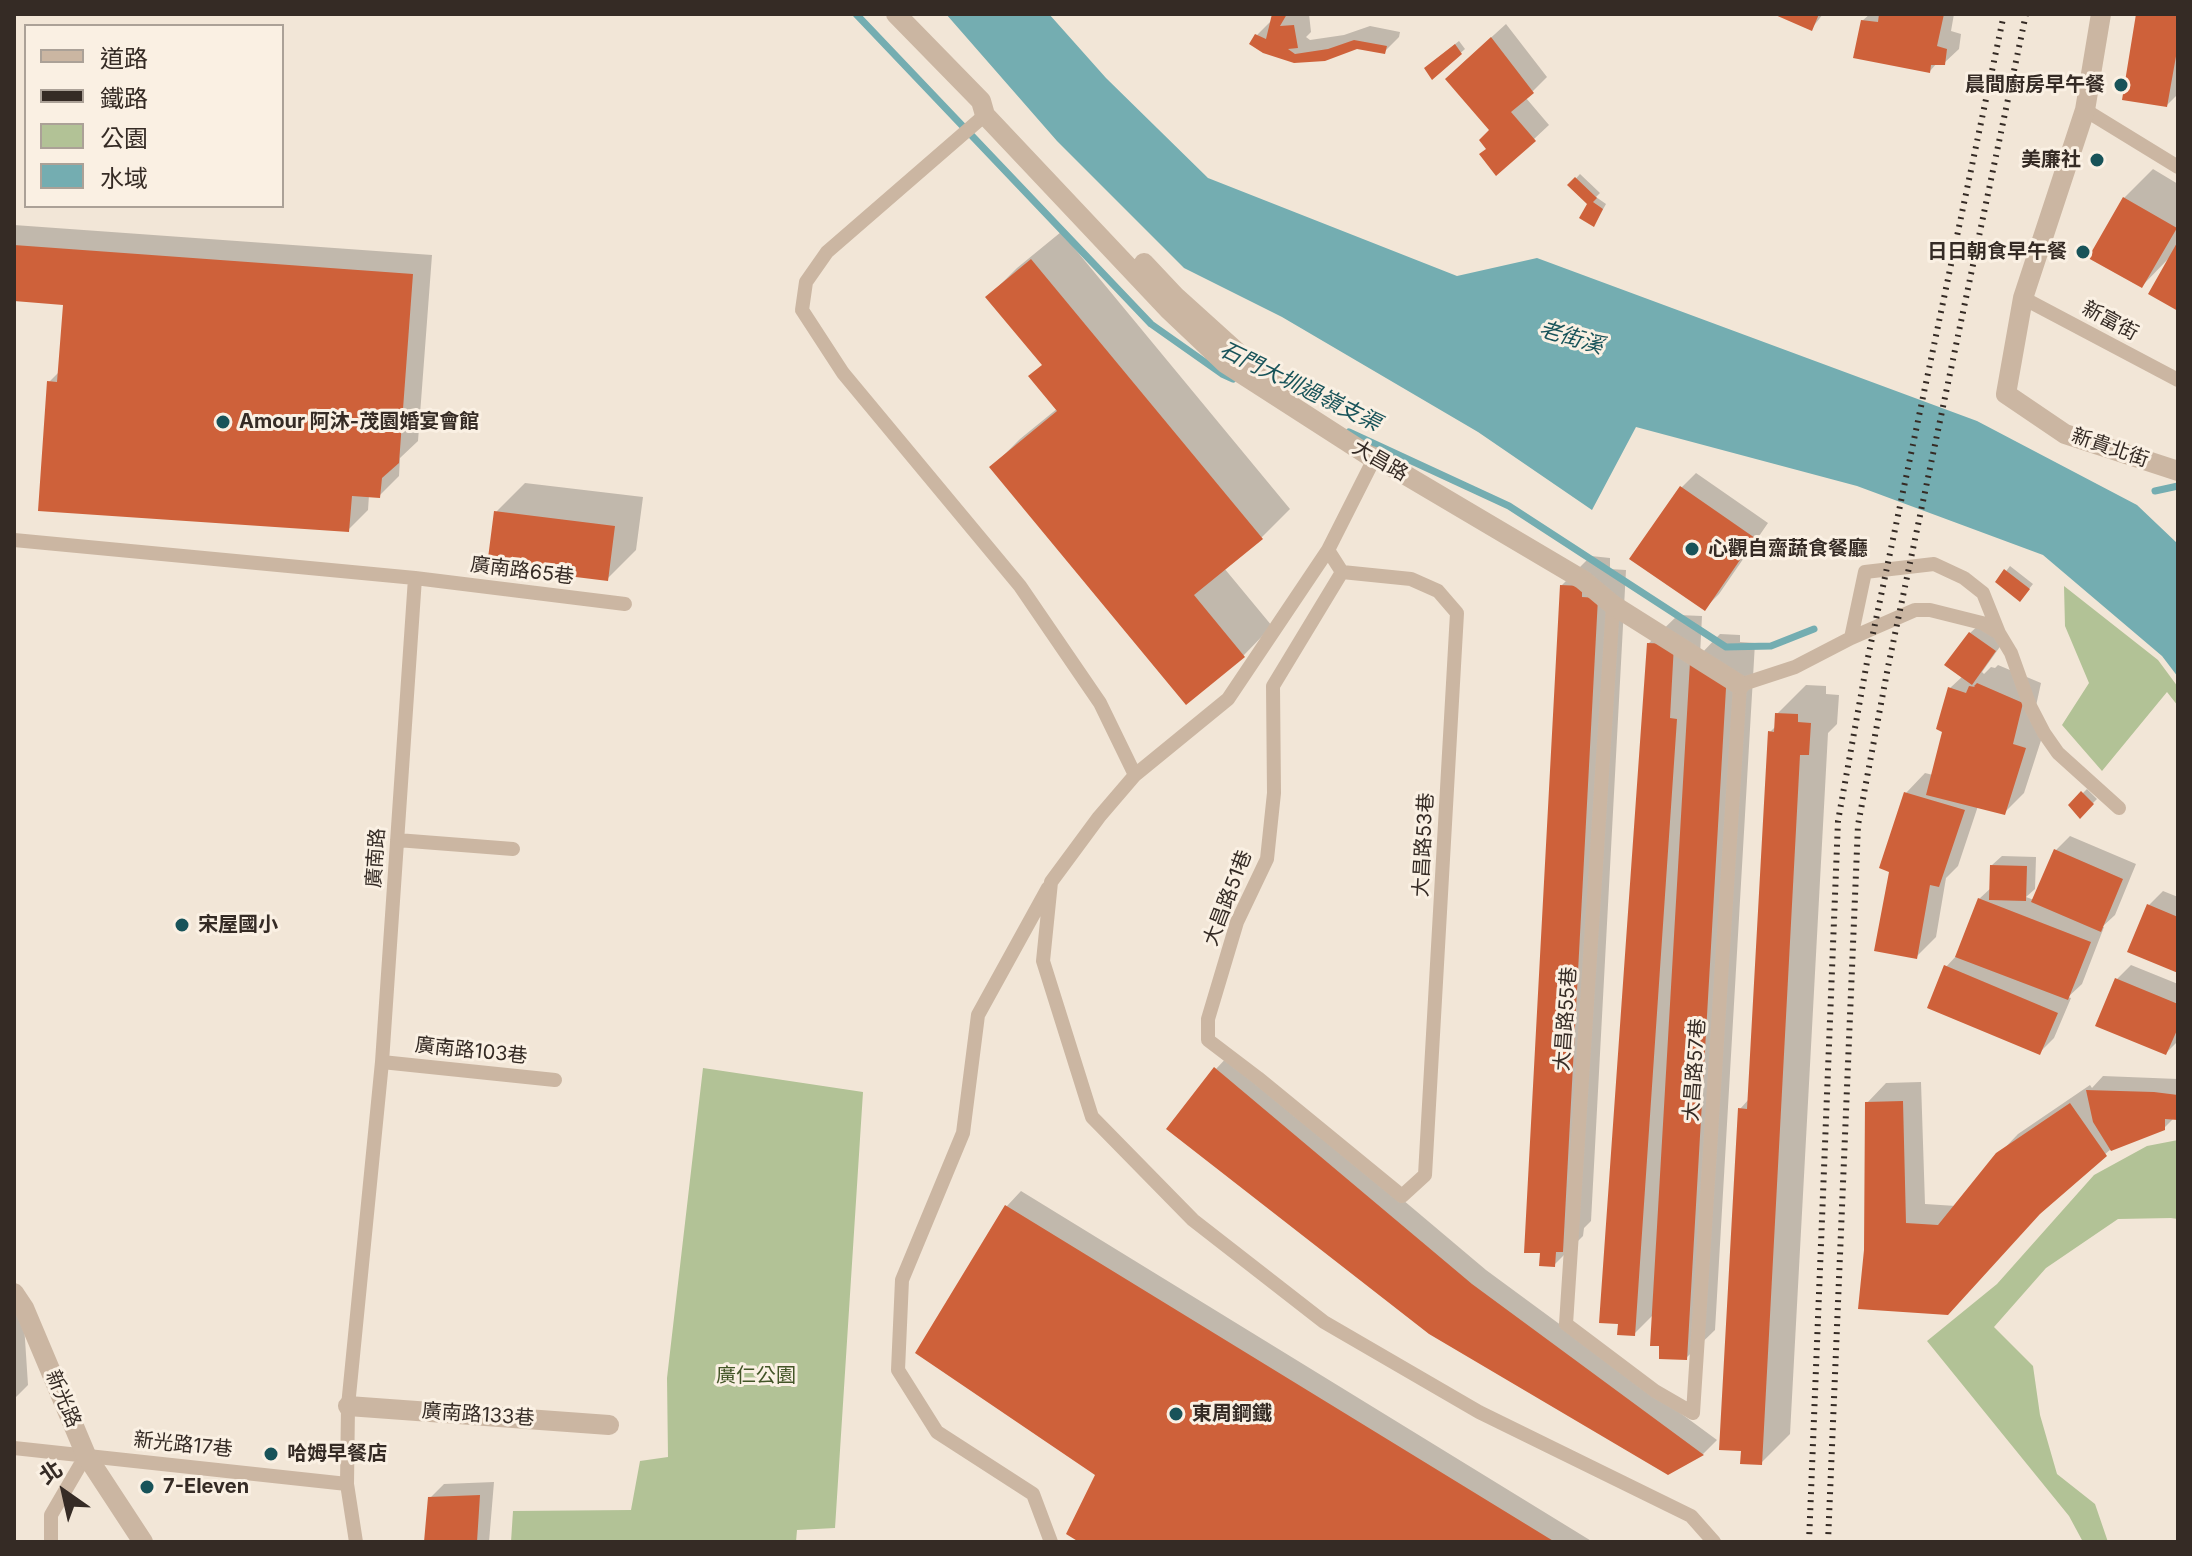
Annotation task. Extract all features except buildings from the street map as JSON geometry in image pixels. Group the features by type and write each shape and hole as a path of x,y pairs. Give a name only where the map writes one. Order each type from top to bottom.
{"street":[{"path":"896,14 983,108"},
{"path":"2023,298 2085,110 2101,14"},
{"name":"大昌路","path":"983,108 995,106 1187,306 1238,353 1375,457 1583,580 1613,605 1740,685"},
{"name":"新貴北街","path":"2023,298 2006,394 2065,434 2178,471"},
{"name":"新光路","path":"14,1293 24,1308 86,1455 143,1542"},
{"name":"廣南路133巷","path":"348,1406 609,1425"}],"lane":[{"path":"983,108 827,252 806,282 802,310 843,373 1020,586 1100,703 1135,775"},
{"path":"2085,110 2178,167"},
{"name":"新富街","path":"2023,298 2178,380"},
{"path":"1051,1542 1033,1494 937,1432 898,1370 902,1280 963,1133 978,1015 1051,882 1099,817 1135,775 1228,699 1328,550 1375,457"},
{"path":"14,540 415,578"},
{"path":"1328,550 1342,572"},
{"path":"1851,638 1865,572 1934,564 1964,578 1983,593 1999,633 2011,653 2030,706 2051,743 2119,808"},
{"name":"大昌路51巷","path":"1342,572 1273,686 1274,793 1267,859 1237,922 1208,1019 1208,1040 1402,1196"},
{"name":"大昌路53巷","path":"1342,572 1411,579 1438,591 1457,613 1425,1175 1402,1196"},
{"name":"廣南路65巷","path":"415,578 625,604"},
{"name":"廣南路","path":"356,1542 347,1484 348,1406 382,1062 415,578"},
{"name":"大昌路55巷","path":"1613,605 1566,1324 1655,1391"},
{"path":"1740,685 1795,667 1915,610 1930,610 1982,623 1999,633"},
{"name":"大昌路57巷","path":"1655,1391 1693,1413 1740,685"},
{"path":"397,840 513,849"},
{"path":"1051,882 1043,961 1092,1117 1193,1220 1324,1322 1479,1412 1691,1516 1714,1542"},
{"name":"廣南路103巷","path":"382,1062 555,1080"},
{"name":"新光路17巷","path":"14,1448 347,1484"},
{"path":"51,1542 51,1515 86,1455"}],"green space":[{"path":"2064,586 2158,660 2178,687 2178,706 2167,692 2102,771 2062,725 2089,683 2065,626"},
{"name":"廣仁公園","path":"703,1068 863,1092 835,1528 797,1530 796,1542 511,1542 513,1511 631,1510 640,1461 668,1457 667,1378"},
{"path":"2178,1140 2178,1219 2118,1219 2046,1268 1994,1327 2033,1366 2040,1415 2057,1474 2095,1504 2108,1542 2083,1542 2069,1516 1927,1341 1997,1284 2094,1175 2147,1146"}],"water":[{"name":"老街溪","path":"946,14 1049,14 1106,78 1208,178 1457,276 1537,258 1977,421 2137,505 2178,544 2178,677 2162,656 2043,555 1857,486 1636,427 1592,510 1478,432 1282,317 1184,268 1057,141"}],"waterway":[{"name":"石門大圳過嶺支渠","path":"856,14 1151,324 1233,379"},
{"name":"石門大圳過嶺支渠","path":"1349,432 1509,506 1726,647 1771,646 1814,629"},
{"name":"石門大圳過嶺支渠","path":"2155,491 2178,486"}],"railway":[{"path":"1809,1542 1838,821 1867,662 2004,14"},
{"path":"1828,1542 1858,825 1888,667 2026,14"}],"place":[{"name":"晨間廚房早午餐","path":"2121,85"},
{"name":"美廉社","path":"2097,160"},
{"name":"日日朝食早午餐","path":"2083,252"},
{"name":"Amour 阿沐-茂園婚宴會館","path":"223,422"},
{"name":"心觀自齋蔬食餐廳","path":"1692,549"},
{"name":"宋屋國小","path":"182,925"},
{"name":"東周鋼鐵","path":"1176,1414"},
{"name":"哈姆早餐店","path":"271,1454"},
{"name":"7-Eleven","path":"147,1487"}]}
